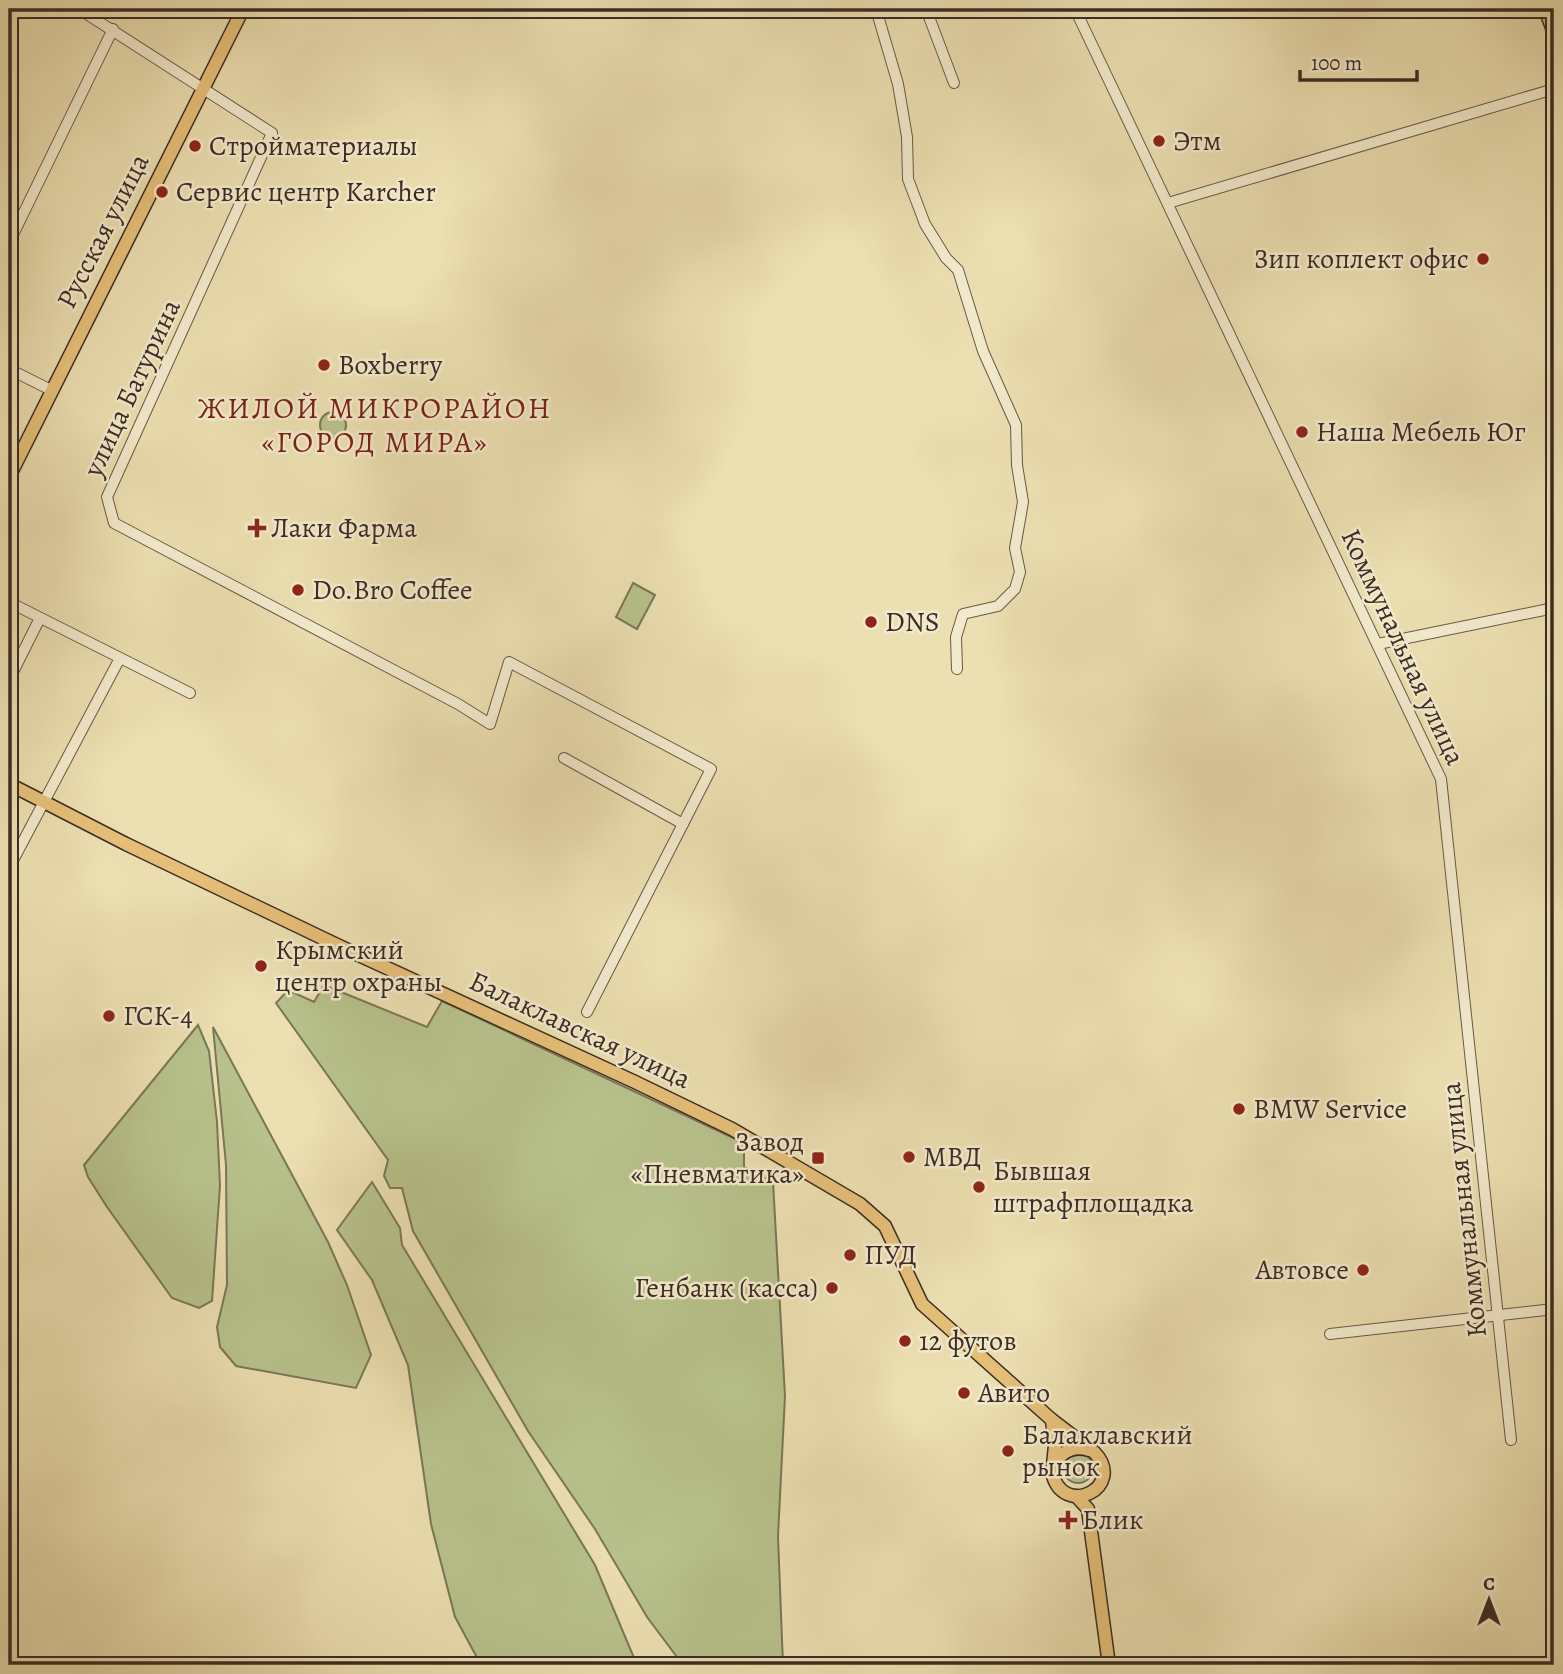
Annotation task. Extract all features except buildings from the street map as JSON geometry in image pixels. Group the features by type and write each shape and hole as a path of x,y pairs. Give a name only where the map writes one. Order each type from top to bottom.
{"main road":[{"name":"Русская улица","path":"9,477 243,9"},
{"path":"1545,9 1554,33"},
{"name":"Балаклавская улица","path":"9,784 337,945 732,1129 859,1204 885,1226 922,1304 1052,1420 1094,1452"},
{"path":"1052,1420 1055,1446 1053,1469 1058,1487 1067,1494 1076,1496 1091,1493"},
{"path":"1053,1469 1057,1459 1070,1449 1086,1449 1094,1452 1103,1470 1101,1482 1091,1493 1088,1509 1109,1665"},
{"path":"1076,1496 1088,1509"}],"street":[{"path":"9,19 14,9"},
{"name":"улица Батурина","path":"79,9 272,133 107,497 114,523 458,704 490,724 509,662 527,670 711,769 682,824"},
{"path":"876,9 898,83 907,137 908,179 925,224 946,258 958,270 983,351 1016,425 1017,466 1023,502 1015,548 1020,572 1015,589 998,606 963,614 956,637 957,669"},
{"path":"926,9 954,83"},
{"name":"Коммунальная улица","path":"1075,9 1441,779 1511,1440"},
{"path":"9,243 113,29"},
{"path":"1168,203 1554,89"},
{"path":"9,369 51,390"},
{"path":"9,602 190,693"},
{"path":"1378,644 1554,608"},
{"path":"9,680 40,618"},
{"path":"9,868 120,657"},
{"path":"564,758 682,824 587,1012"},
{"path":"1330,1334 1554,1309"}],"green space":[{"path":"333,412 342,416 346,425 342,434 333,438 324,434 320,425 324,416"},
{"path":"633,583 655,595 637,629 616,617"},
{"path":"324,985 427,1027 442,1001 744,1143 744,1167 773,1182 785,1396 778,1536 783,1665 683,1665 647,1617 595,1529 528,1431 413,1231 402,1188 390,1188 384,1176 388,1160 276,1003 288,990 314,1002"},
{"path":"198,1025 209,1051 217,1122 220,1185 212,1301 199,1308 172,1298 107,1207 88,1177 84,1165"},
{"path":"213,1027 328,1242 347,1285 371,1355 356,1388 236,1366 220,1347 217,1327 227,1285 226,1165"},
{"path":"372,1182 400,1228 402,1245 595,1565 637,1665 481,1665 455,1617 431,1524 408,1365 372,1280 337,1230"},
{"path":"1078,1453 1089,1457 1093,1468 1089,1479 1078,1483 1067,1479 1063,1468 1067,1457"}],"place":[{"name":"Этм","path":"1159,141"},
{"name":"Стройматериалы","path":"195,146"},
{"name":"Сервис центр Karcher","path":"162,192"},
{"name":"Зип коплект офис","path":"1483,259"},
{"name":"Boxberry","path":"324,365"},
{"name":"Наша Мебель Юг","path":"1302,432"},
{"name":"Лаки Фарма","path":"257,528"},
{"name":"Do.Bro Coffee","path":"298,590"},
{"name":"DNS","path":"871,622"},
{"name":"Крымский центр охраны","path":"261,966"},
{"name":"ГСК-4","path":"109,1016"},
{"name":"BMW Service","path":"1239,1109"},
{"name":"МВД","path":"909,1157"},
{"name":"Завод «Пневматика»","path":"818,1158"},
{"name":"Бывшая штрафплощадка","path":"979,1187"},
{"name":"ПУД","path":"850,1255"},
{"name":"Автовсе","path":"1363,1270"},
{"name":"Генбанк (касса)","path":"832,1288"},
{"name":"12 футов","path":"905,1341"},
{"name":"Авито","path":"964,1393"},
{"name":"Балаклавский рынок","path":"1008,1451"},
{"name":"Блик","path":"1068,1520"}],"district":[{"name":"ЖИЛОЙ МИКРОРАЙОН «ГОРОД МИРА»","path":"375,425"}]}
